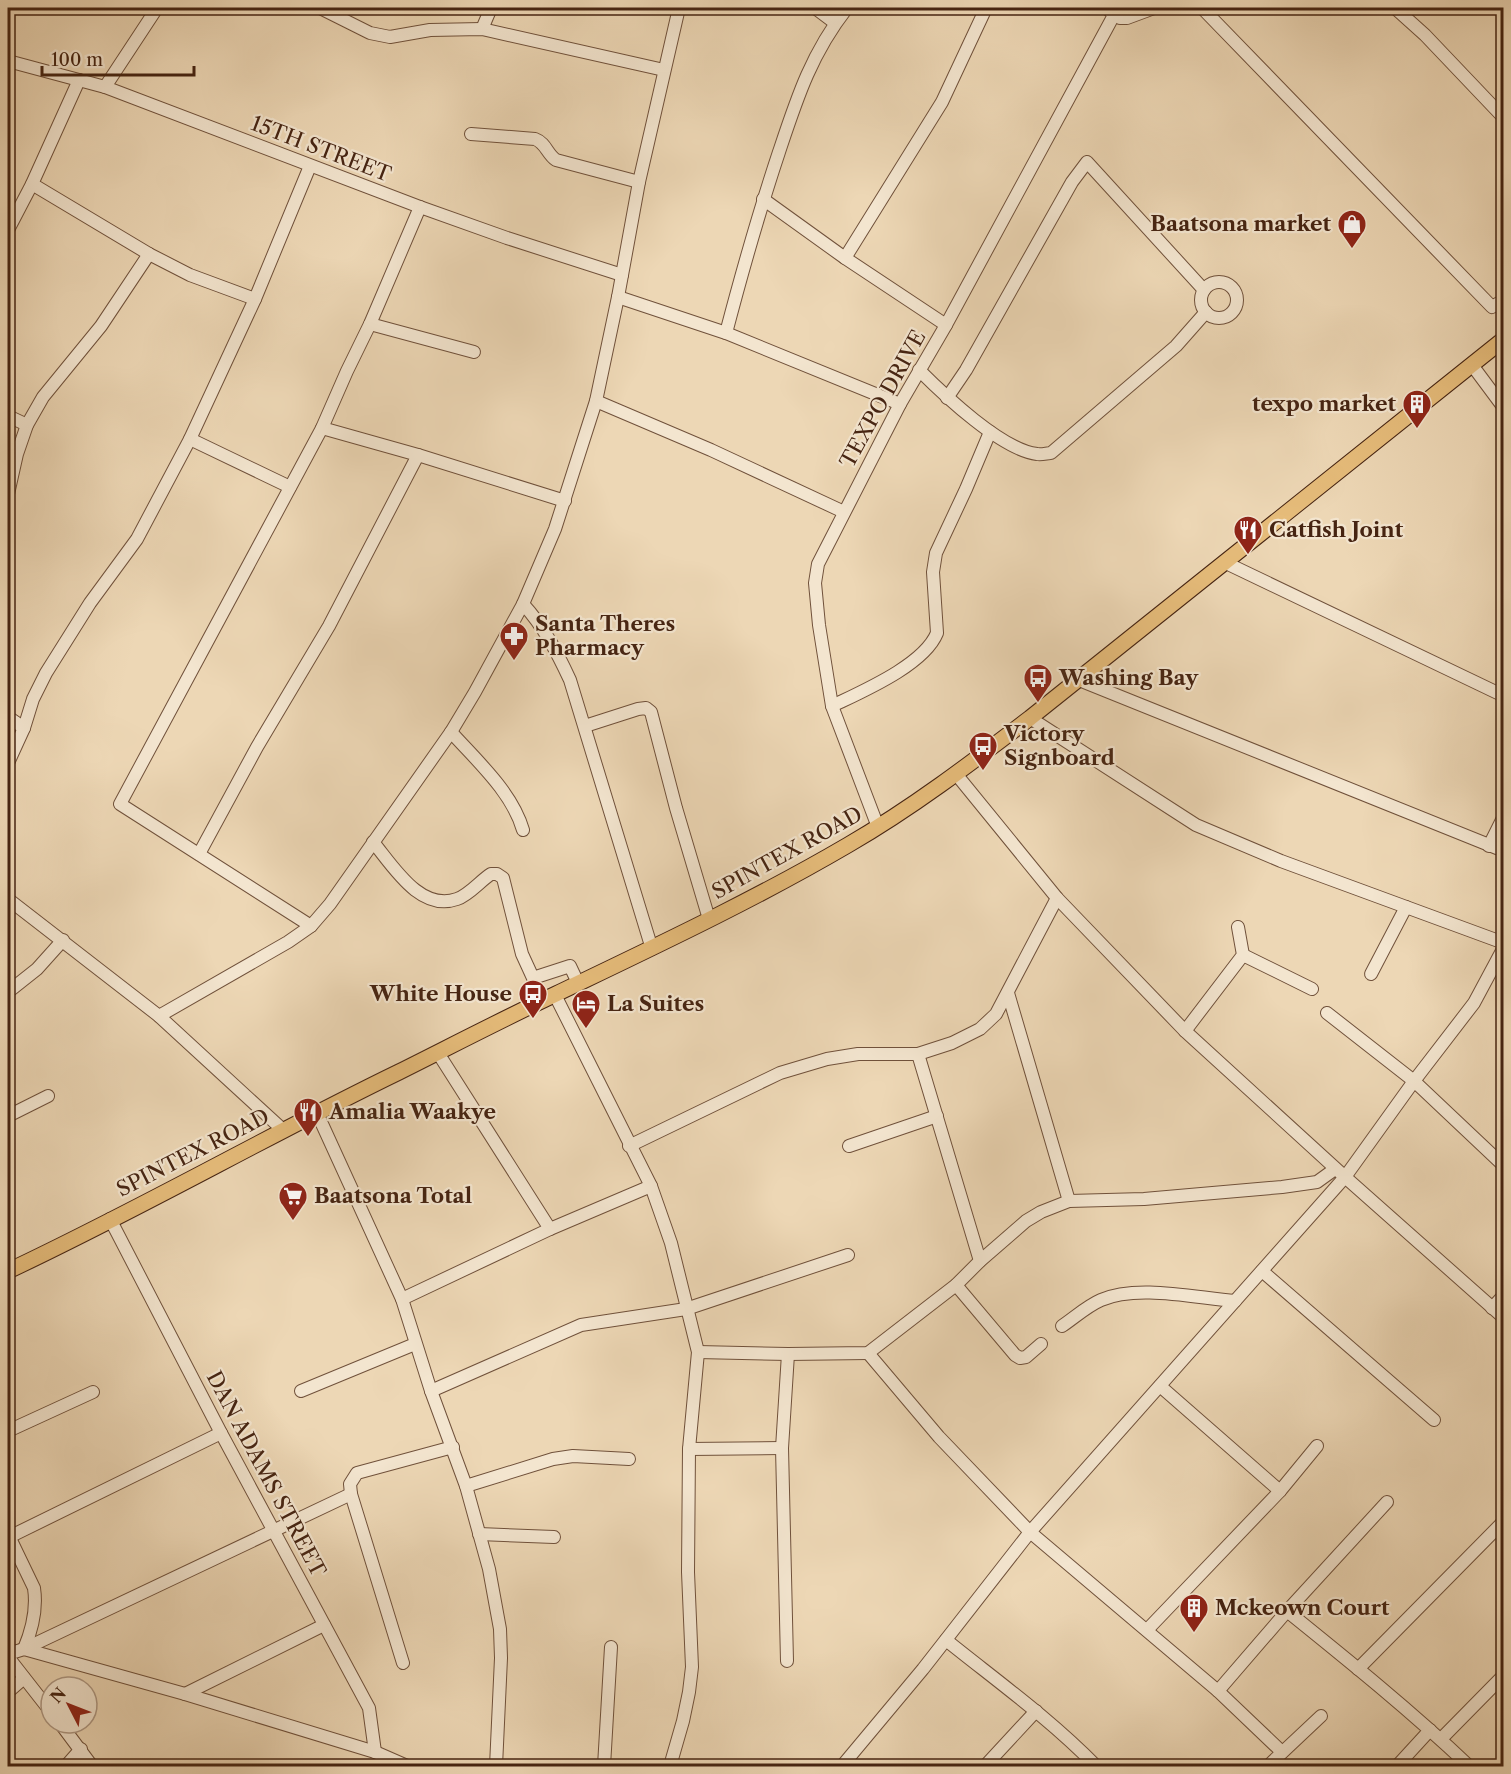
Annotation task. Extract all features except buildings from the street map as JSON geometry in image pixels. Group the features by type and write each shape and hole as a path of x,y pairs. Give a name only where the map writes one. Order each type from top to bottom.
{"main road":[{"name":"SPINTEX ROAD","path":"8,1271 283,1130 709,919 878,827 956,774 1079,680 1503,339"}],"street":[{"path":"105,87 156,8"},
{"path":"320,8 370,33 390,37 430,30 482,29 664,70"},
{"path":"482,29 491,8"},
{"path":"159,1016 288,942 311,926 330,904 451,732 523,604 555,529 596,401 639,182 679,8"},
{"path":"815,8 835,23"},
{"path":"726,333 763,199 806,76 821,44 846,8"},
{"path":"845,258 942,102 986,8 981,8"},
{"path":"1110,11 1120,18 1126,18 1154,8"},
{"path":"1202,8 1491,307 1503,300"},
{"path":"1395,8 1425,35 1503,118"},
{"name":"TEXPO DRIVE","path":"878,827 832,706 819,625 815,583 818,564 900,404 946,325 1110,11"},
{"name":"15TH STREET","path":"8,62 105,87 420,207 622,275"},
{"path":"8,230 32,184 79,80"},
{"path":"471,134 535,138 541,141 550,156 556,160 639,182"},
{"path":"947,398 966,370 1072,182 1087,162 1204,290"},
{"path":"8,763 45,674 90,603 136,539 190,439 255,299 310,166"},
{"path":"32,184 149,254 190,275 255,299"},
{"path":"763,199 845,258 946,325"},
{"path":"311,926 120,804 321,428 370,324 420,207"},
{"path":"8,494 16,454 27,424 43,397 100,326 149,254"},
{"path":"1220,282 1229,284 1237,296 1234,310 1227,316 1214,317 1206,312 1202,303 1204,290 1211,284 1220,282"},
{"path":"618,297 726,333 900,404"},
{"path":"919,370 947,398 990,432 1024,451 1039,455 1051,453 1176,345 1206,312"},
{"path":"370,324 474,352"},
{"path":"1472,365 1503,408"},
{"path":"596,401 711,450 844,512"},
{"path":"8,416 27,424"},
{"path":"321,428 418,455 565,501"},
{"path":"832,706 874,686 904,667 926,651 934,641 937,633 933,572 936,553 990,432"},
{"path":"190,439 290,487"},
{"path":"199,854 257,747 328,626 418,455"},
{"path":"1226,563 1503,696"},
{"path":"523,604 541,624 570,680 652,948"},
{"path":"1079,680 1503,851"},
{"path":"585,726 638,709 646,708 651,712 676,808 709,919"},
{"path":"8,717 24,728"},
{"path":"1030,718 1196,825 1281,861 1503,943"},
{"path":"451,732 502,791 519,816 523,830"},
{"path":"956,774 1057,898 1185,1031 1503,1318"},
{"path":"1489,846 1503,816"},
{"path":"373,842 403,879 419,893 442,902 459,899 491,874 497,874 503,878 522,954 533,978 570,966 578,983"},
{"path":"629,1146 780,1073 827,1059 858,1054 918,1054 952,1043 980,1029 996,1014 1057,898"},
{"path":"8,899 159,1016 283,1130"},
{"path":"1371,974 1406,907"},
{"path":"1185,1031 1243,955 1238,927"},
{"path":"8,992 37,969 63,940"},
{"path":"842,1767 946,1640 1030,1532 1345,1177 1474,1003 1503,947"},
{"path":"1243,955 1312,989"},
{"path":"1008,993 1069,1201"},
{"path":"555,995 651,1186 671,1243 698,1352 689,1449 688,1572 692,1667 683,1721 670,1767"},
{"path":"1327,1013 1414,1081 1503,1166"},
{"path":"438,1053 550,1229"},
{"path":"918,1054 980,1261"},
{"path":"8,1116 48,1096"},
{"path":"317,1113 402,1299 431,1391 466,1486 489,1569 500,1629 501,1658 496,1767"},
{"path":"849,1146 937,1116"},
{"path":"698,1352 868,1353 956,1286 980,1261 1026,1221 1041,1212 1069,1201 1144,1199 1317,1182 1335,1168"},
{"path":"402,1299 550,1229 651,1186"},
{"name":"DAN ADAMS STREET","path":"110,1219 221,1433 369,1708 375,1752"},
{"path":"431,1391 580,1325 686,1309 848,1255"},
{"path":"1262,1271 1434,1420"},
{"path":"956,1286 1015,1355 1020,1358 1026,1357 1041,1344"},
{"path":"1062,1326 1099,1301 1121,1293 1141,1292 1235,1301"},
{"path":"1492,1308 1503,1295"},
{"path":"301,1391 416,1344"},
{"path":"868,1353 939,1437 1030,1532 1218,1691 1281,1752"},
{"path":"787,1661 782,1448 788,1354"},
{"path":"1160,1386 1280,1491"},
{"path":"8,1431 93,1392"},
{"path":"24,1649 30,1634 34,1588 8,1536 221,1433"},
{"path":"1147,1630 1280,1491 1317,1446"},
{"path":"403,1663 351,1494 350,1484 357,1473 453,1447"},
{"path":"689,1449 782,1448"},
{"path":"466,1486 553,1459 573,1456 629,1459"},
{"path":"39,1697 8,1656 351,1494"},
{"path":"1218,1691 1287,1611 1387,1502"},
{"path":"1359,1669 1503,1521"},
{"path":"479,1534 554,1537"},
{"path":"1287,1611 1441,1739 1469,1767"},
{"path":"185,1694 324,1625"},
{"path":"946,1640 1036,1711 1096,1767"},
{"path":"604,1767 611,1647"},
{"path":"24,1649 185,1694 375,1752 408,1767"},
{"path":"1441,1739 1503,1675"},
{"path":"8,1692 24,1678"},
{"path":"985,1767 1036,1711"},
{"path":"1268,1767 1320,1716"},
{"path":"1397,1767 1430,1730"},
{"path":"70,1735 92,1767"},
{"path":"66,1767 81,1749"}],"place":[{"name":"Baatsona market","path":"1352,250"},
{"name":"texpo market","path":"1417,430"},
{"name":"Catfish Joint","path":"1248,556"},
{"name":"Santa Theres Pharmacy","path":"514,662"},
{"name":"Washing Bay","path":"1038,704"},
{"name":"Victory Signboard","path":"983,772"},
{"name":"White House","path":"533,1020"},
{"name":"La Suites","path":"586,1030"},
{"name":"Amalia Waakye","path":"308,1138"},
{"name":"Baatsona Total","path":"293,1222"},
{"name":"Mckeown Court","path":"1194,1634"}]}
